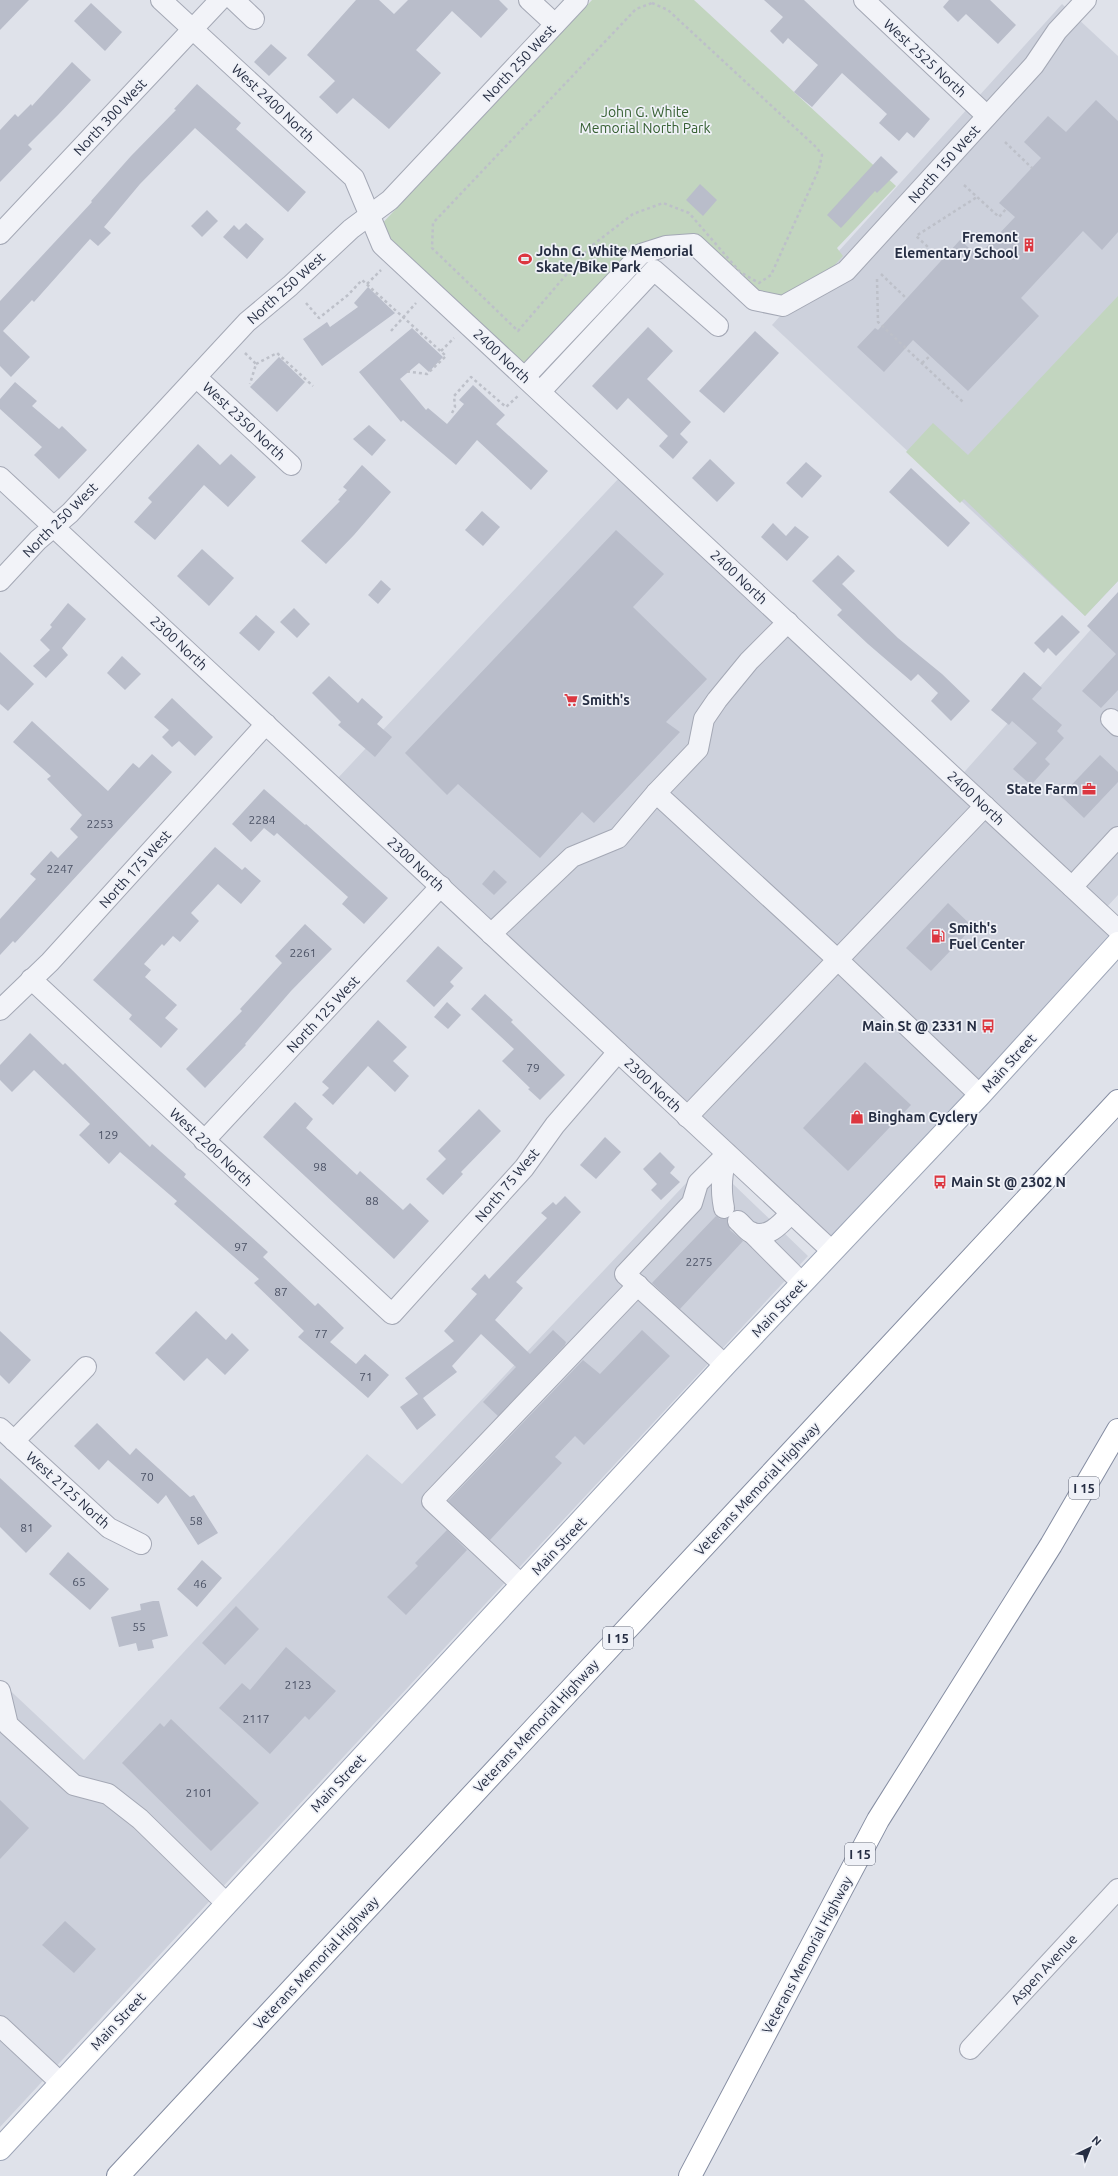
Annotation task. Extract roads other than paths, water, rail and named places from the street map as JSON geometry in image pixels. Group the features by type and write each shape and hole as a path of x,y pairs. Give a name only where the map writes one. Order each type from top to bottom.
{"main road":[{"name":"Main Street","path":"0,2149 725,1365 980,1095 1118,944"},
{"name":"Veterans Memorial Highway","path":"118,2176 1118,1101"},
{"name":"Veterans Memorial Highway","path":"690,2176 878,1820 1051,1545 1118,1430"}],"street":[{"name":"West 2400 North","path":"161,0 354,178 369,217"},
{"name":"North 300 West","path":"0,234 220,0"},
{"path":"234,0 254,19"},
{"path":"530,0 556,24"},
{"name":"North 250 West","path":"0,581 38,540 70,513 247,322 350,230 369,217 394,196 578,0"},
{"name":"West 2525 North","path":"864,0 987,116"},
{"name":"North 150 West","path":"525,377 642,254 666,246 694,244 754,300 783,306 846,271 1034,65 1057,31 1086,0"},
{"name":"2400 North","path":"369,217 382,246 541,391 1118,930"},
{"path":"541,391 654,270 718,326"},
{"name":"West 2350 North","path":"196,377 291,465"},
{"name":"2300 North","path":"0,477 832,1251"},
{"path":"491,934 572,857 618,838 656,793 698,749 704,719 717,700 749,661 788,622"},
{"name":"North 175 West","path":"0,1010 50,962 266,724"},
{"path":"656,793 838,960 980,1095"},
{"path":"687,1117 986,806"},
{"path":"1072,887 1118,837"},
{"name":"North 125 West","path":"204,1141 441,886"},
{"name":"West 2200 North","path":"31,979 392,1314"},
{"name":"North 75 West","path":"392,1314 524,1168 555,1125 618,1052"},
{"path":"726,1154 721,1176 721,1193 738,1220 802,1283"},
{"path":"725,1365 626,1274 692,1203 698,1183 726,1154"},
{"path":"738,1220 768,1234 776,1229 791,1214"},
{"path":"522,1585 432,1502 638,1285"},
{"path":"7,1435 86,1367"},
{"name":"West 2125 North","path":"7,1435 109,1528 141,1544"},
{"path":"0,1691 8,1725 74,1785 108,1794 140,1819 227,1904"},
{"name":"Aspen Avenue","path":"970,2049 1118,1889"},
{"path":"0,2026 61,2083"}],"place":[{"name":"Fremont Elementary School","path":"1029,245"},
{"name":"John G. White Memorial Skate/Bike Park","path":"525,259"},
{"name":"Smith's","path":"571,700"},
{"name":"State Farm","path":"1089,789"},
{"name":"Smith's Fuel Center","path":"938,936"},
{"name":"Main St @ 2331 N","path":"988,1026"},
{"name":"Bingham Cyclery","path":"857,1117"},
{"name":"Main St @ 2302 N","path":"940,1182"}],"park label":[{"name":"John G. White Memorial North Park","path":"645,120"}]}
